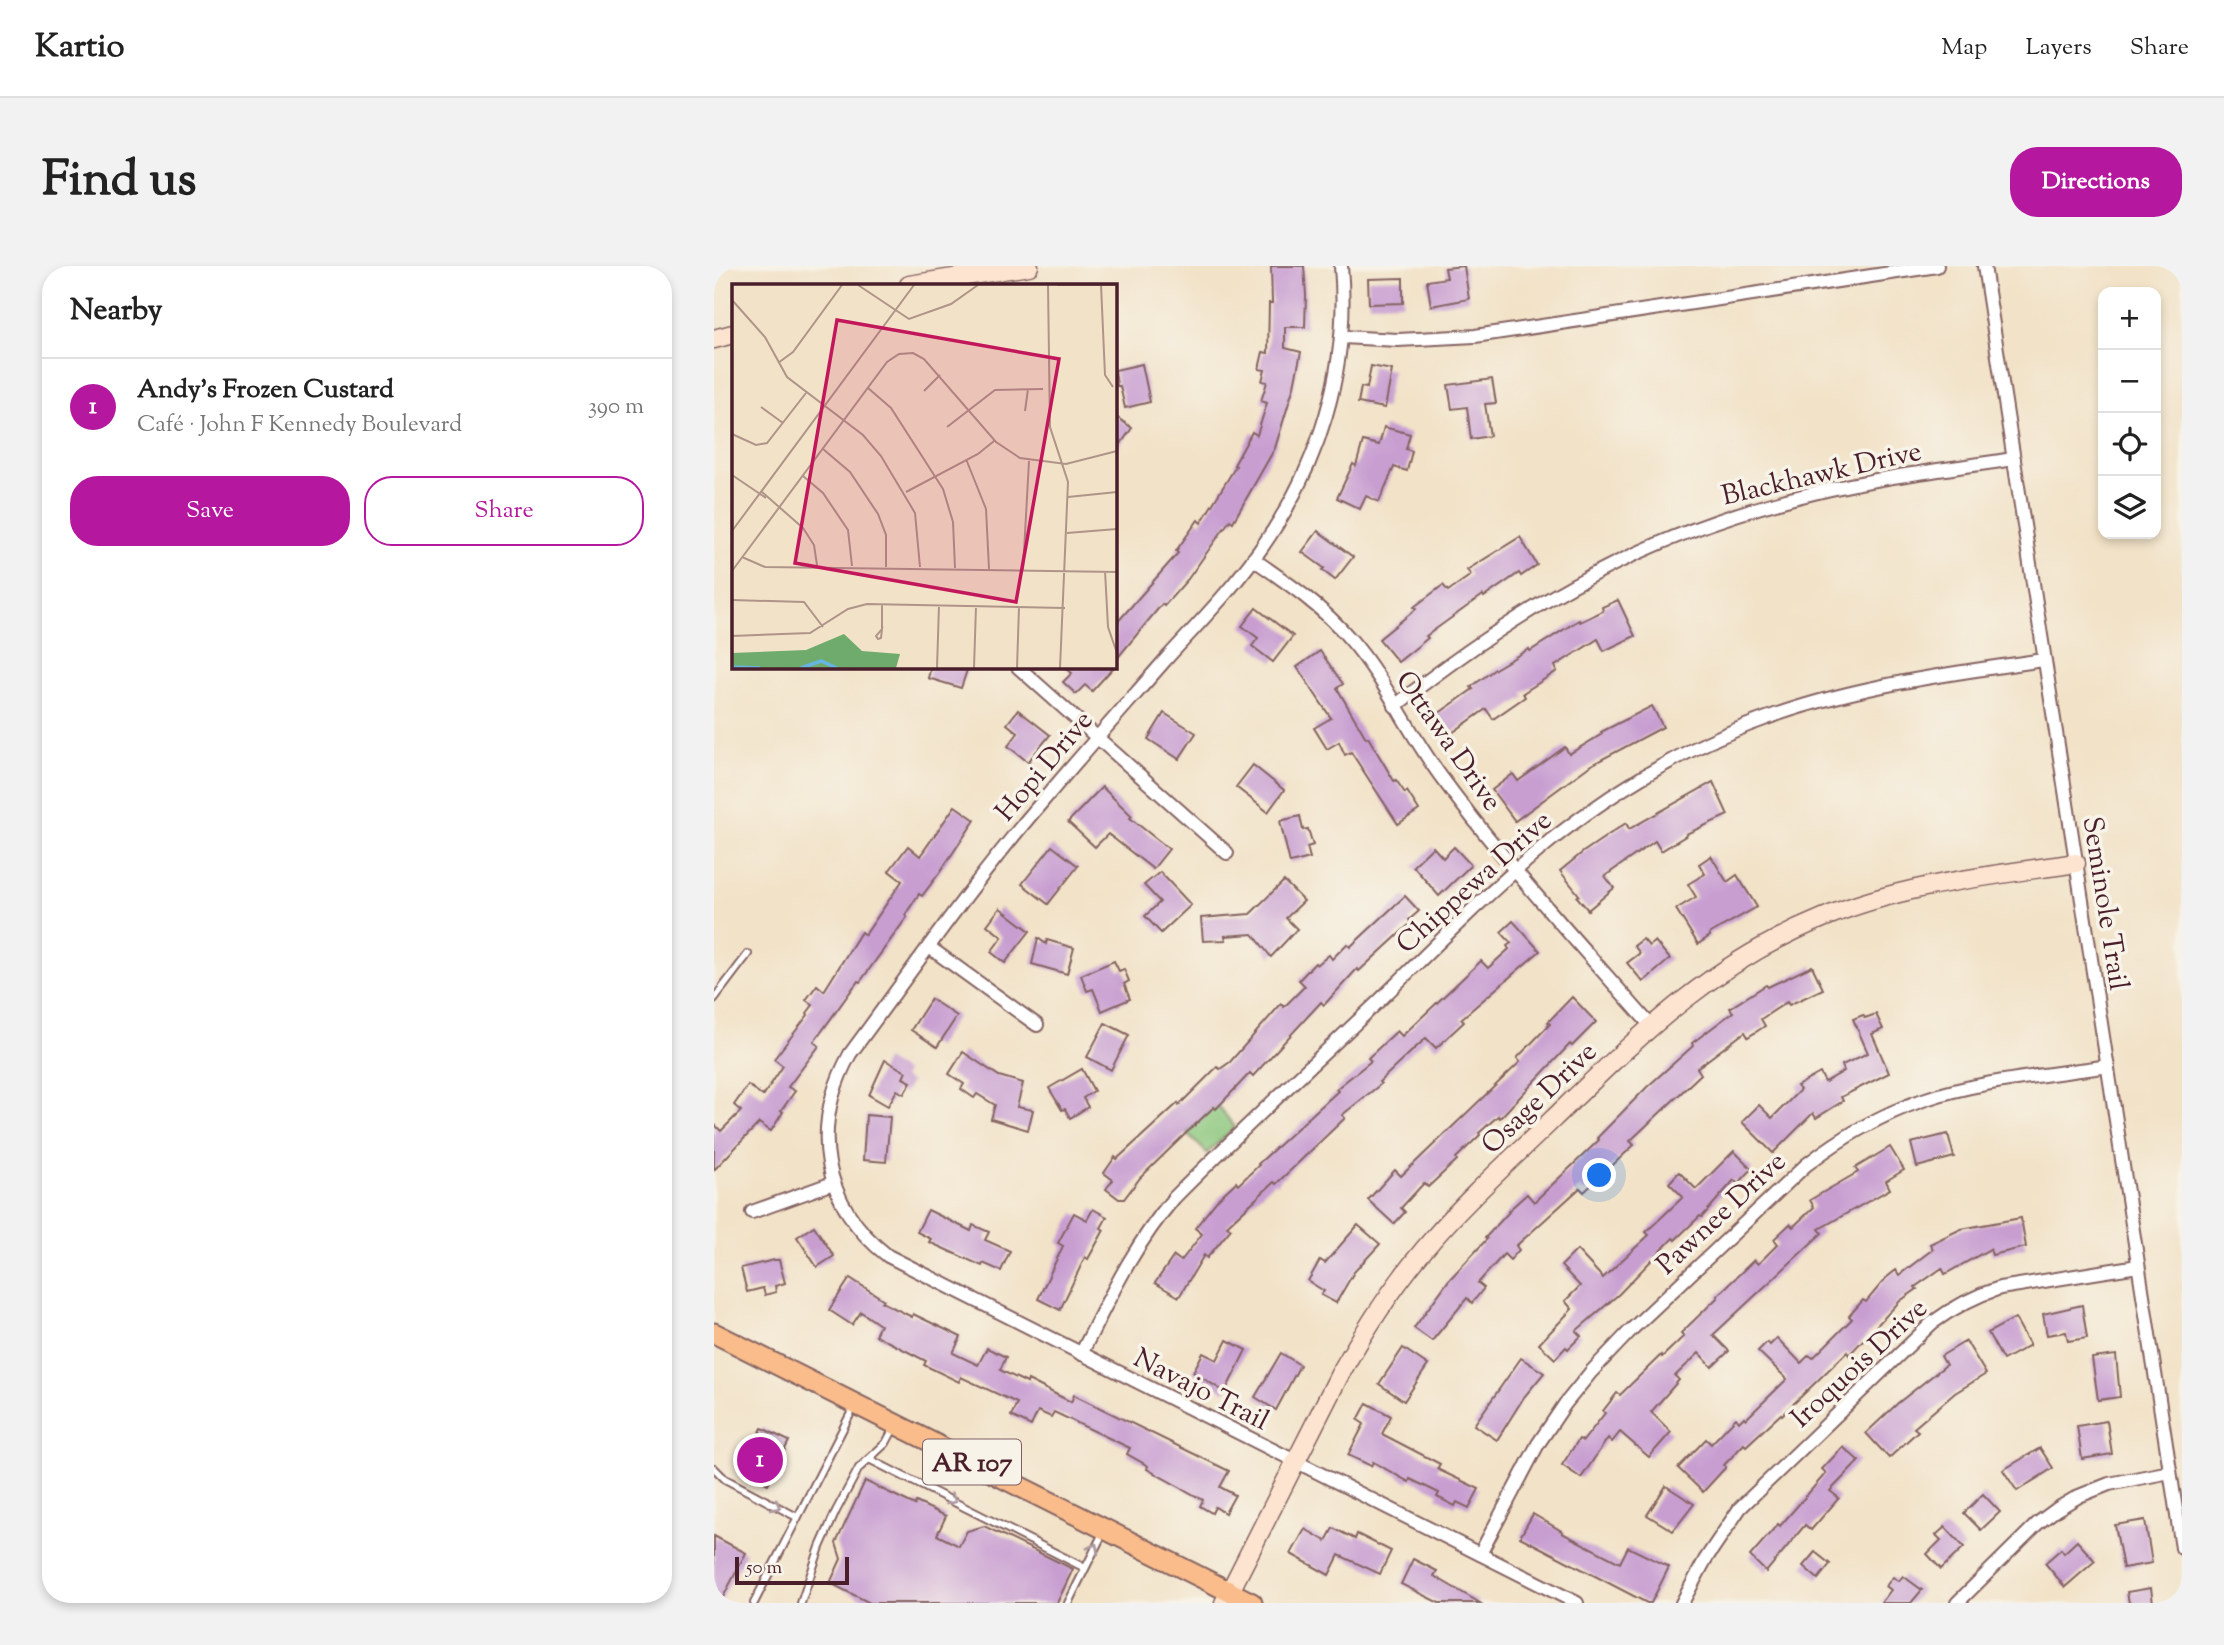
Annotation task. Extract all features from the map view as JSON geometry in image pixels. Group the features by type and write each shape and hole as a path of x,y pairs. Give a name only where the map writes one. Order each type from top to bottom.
{"main road":[{"name":"AR 107","path":"714,1333 1104,1529 1227,1597 1252,1603"}],"street":[{"name":"Hopi Drive","path":"833,1183 828,1161 827,1126 831,1098 838,1076 850,1055 993,862 1253,559 1295,491 1314,451 1333,392 1342,337 1341,266"},
{"path":"1342,337 1398,340 1475,336 1937,266"},
{"name":"Seminole Trail","path":"1984,266 2182,1548"},
{"path":"915,284 1022,267"},
{"path":"714,339 732,334"},
{"name":"Blackhawk Drive","path":"1395,706 1465,652 1520,615 1567,587 1666,540 1716,521 1814,493 2014,459"},
{"name":"Ottawa Drive","path":"1253,559 1302,593 1326,614 1367,661 1444,781 1651,1026"},
{"name":"Chippewa Drive","path":"1081,1354 1130,1257 1143,1236 1174,1198 1517,870 1580,819 1670,762 1774,715 1869,688 2044,660"},
{"path":"1019,668 1227,853"},
{"name":"Osage Drive","path":"1227,1597 1356,1347 1403,1275 1465,1205 1651,1026 1723,970 1778,938 1825,917 1875,899 1916,889 2076,863"},
{"path":"929,947 1037,1025"},
{"name":"Pawnee Drive","path":"1480,1554 1538,1444 1591,1372 1630,1331 1805,1165 1832,1144 1863,1126 1924,1099 1964,1089 2108,1066"},
{"path":"752,1212 833,1183"},
{"name":"Navajo Trail","path":"833,1183 859,1228 888,1256 1577,1603"},
{"name":"Iroquois Drive","path":"1682,1603 1704,1560 1740,1508 1932,1322 1980,1294 2000,1288 2138,1266"},
{"path":"1957,1603 2038,1523 2057,1509 2109,1484 2170,1472"}],"lane":[{"path":"714,999 748,954"},
{"path":"754,1603 856,1403"},
{"path":"801,1603 820,1547 859,1468 886,1443 897,1424"},
{"path":"869,1459 1085,1568"},
{"path":"714,1468 725,1479 797,1517"},
{"path":"1068,1603 1104,1529"}],"green space":[{"path":"1201,1094 1215,1108 1218,1106 1235,1127 1207,1153 1187,1133 1208,1113 1195,1099"}],"building":[{"path":"1271,266 1304,266 1305,327 1285,327 1285,348 1301,352 1294,386 1275,448 1233,522 1230,520 1188,579 1164,606 1162,604 1116,660 1116,624 1178,553 1176,551 1198,520 1201,523 1236,466 1234,465 1252,432 1257,435 1267,403 1261,401 1267,382 1262,381 1265,370 1259,369 1263,352 1268,353 1269,303 1272,303"},
{"path":"1464,266 1469,299 1431,306 1427,281 1447,278 1445,268"},
{"path":"1403,278 1403,303 1369,304 1368,279"},
{"path":"1142,364 1150,402 1125,408 1120,386 1117,386 1116,370"},
{"path":"1371,366 1392,370 1385,408 1358,403 1361,387 1367,388"},
{"path":"1492,379 1496,403 1485,404 1490,436 1471,439 1467,407 1452,409 1448,385"},
{"path":"1116,417 1132,428 1116,451"},
{"path":"1384,427 1410,434 1406,449 1412,451 1407,471 1394,467 1379,502 1366,496 1360,509 1337,498 1353,464 1356,466 1363,441 1379,445"},
{"path":"1318,531 1353,557 1335,580 1302,552"},
{"path":"1520,537 1537,565 1521,576 1519,573 1484,597 1483,595 1426,636 1428,638 1398,662 1379,639 1443,585 1448,591 1471,575 1467,570"},
{"path":"1618,600 1635,636 1604,651 1598,639 1555,666 1557,671 1523,693 1525,697 1493,719 1486,709 1449,735 1435,716 1473,689 1471,687 1495,669 1579,620 1580,622 1603,611 1602,607"},
{"path":"1256,608 1293,636 1273,662 1252,646 1258,638 1242,626"},
{"path":"1320,651 1343,684 1337,688 1366,738 1368,737 1394,781 1396,780 1405,793 1407,791 1419,810 1398,824 1351,752 1345,755 1339,742 1327,749 1314,728 1331,718 1297,667"},
{"path":"931,668 968,668 961,688 928,678"},
{"path":"1066,668 1113,668 1092,691 1085,685 1076,694 1063,682 1072,673"},
{"path":"1652,706 1663,727 1591,765 1515,821 1492,790 1513,774 1518,781 1565,747 1569,754 1602,734 1601,732"},
{"path":"1018,710 1050,735 1028,762 1008,746 1018,733 1007,724"},
{"path":"1164,713 1196,733 1179,759 1148,739"},
{"path":"1253,765 1284,790 1268,812 1236,787"},
{"path":"1713,782 1728,815 1686,834 1661,851 1655,841 1605,876 1614,888 1588,910 1560,871 1626,823 1629,829"},
{"path":"1102,787 1132,816 1130,818 1169,849 1153,869 1108,834 1095,847 1068,822"},
{"path":"955,806 975,820 940,872 922,896 919,894 905,915 907,917 814,1042 819,1046 788,1087 795,1091 771,1131 759,1123 714,1170 714,1124 721,1131 741,1111 734,1105 748,1085 763,1096 783,1066 774,1059 813,1005 806,1000 817,985 824,991 861,932 865,935 902,881 889,871 908,846 920,856"},
{"path":"1300,816 1303,830 1308,829 1313,845 1307,847 1310,858 1290,863 1280,821"},
{"path":"1052,846 1078,866 1048,904 1022,884"},
{"path":"1433,847 1443,858 1454,847 1471,865 1439,896 1413,866"},
{"path":"1711,856 1727,882 1737,875 1757,907 1709,934 1710,936 1698,944 1676,909 1696,897 1688,884 1705,874 1699,864"},
{"path":"1160,872 1191,905 1161,933 1145,916 1160,902 1144,885"},
{"path":"1284,881 1304,901 1286,918 1297,929 1271,957 1253,934 1225,936 1226,940 1203,941 1201,918 1250,914"},
{"path":"1405,896 1419,911 1409,920 1411,923 1359,971 1357,969 1324,1005 1321,1002 1253,1076 1250,1073 1216,1109 1214,1107 1181,1138 1140,1178 1124,1199 1119,1199 1106,1189 1113,1180 1104,1173 1115,1157 1117,1159 1178,1103 1179,1105 1217,1067 1220,1069 1230,1062 1281,1004 1284,1007 1305,986 1299,980 1315,963 1317,965 1329,955 1332,959 1347,944 1350,947"},
{"path":"1000,908 1030,931 1005,963 991,952 1002,937 987,925"},
{"path":"1513,921 1540,951 1461,1019 1464,1022 1436,1048 1426,1038 1379,1082 1381,1084 1342,1115 1345,1118 1276,1184 1274,1182 1227,1226 1231,1229 1207,1258 1204,1255 1179,1297 1155,1283 1174,1256 1181,1261 1202,1234 1195,1228 1219,1198 1236,1182 1238,1185 1338,1091 1336,1089 1371,1061 1368,1058 1397,1031 1402,1036 1481,961 1488,968 1509,949 1507,946 1511,943 1501,932"},
{"path":"1038,938 1046,944 1047,940 1074,948 1067,974 1032,964"},
{"path":"1643,939 1649,946 1655,941 1670,959 1643,982 1627,963 1640,953 1634,946"},
{"path":"1114,961 1119,971 1124,969 1129,981 1124,984 1130,999 1102,1011 1093,989 1087,991 1081,975"},
{"path":"1812,966 1823,989 1789,1005 1787,1002 1761,1019 1765,1026 1748,1037 1745,1032 1697,1068 1701,1074 1630,1141 1634,1145 1584,1192 1580,1188 1516,1246 1519,1250 1510,1260 1504,1254 1478,1283 1484,1288 1472,1303 1467,1298 1432,1341 1414,1328 1449,1280 1487,1239 1485,1238 1508,1211 1527,1194 1534,1202 1599,1140 1597,1138 1647,1087 1693,1046 1692,1043 1733,1012 1730,1008 1766,985 1768,987"},
{"path":"1572,997 1596,1022 1572,1046 1570,1044 1500,1118 1498,1116 1479,1133 1457,1160 1428,1187 1424,1183 1401,1208 1405,1212 1394,1224 1368,1200 1395,1170 1401,1176 1520,1062 1517,1058"},
{"path":"931,999 957,1016 937,1047 911,1030"},
{"path":"1876,1014 1883,1029 1872,1034 1889,1073 1841,1097 1843,1101 1816,1118 1813,1113 1773,1153 1742,1122 1759,1105 1772,1118 1800,1090 1797,1086 1820,1073 1825,1082 1844,1071 1842,1065 1868,1053 1853,1019"},
{"path":"1105,1023 1129,1035 1111,1070 1087,1057"},
{"path":"963,1052 999,1076 1023,1083 1017,1107 1033,1110 1028,1130 991,1119 995,1105 977,1094 974,1098 961,1089 964,1084 949,1074"},
{"path":"885,1060 906,1072 903,1078 911,1082 904,1094 897,1090 888,1106 869,1095"},
{"path":"1082,1069 1094,1091 1083,1098 1088,1107 1070,1118 1049,1088"},
{"path":"866,1115 890,1117 886,1162 863,1160"},
{"path":"1948,1134 1954,1157 1917,1167 1911,1143"},
{"path":"1890,1147 1904,1170 1886,1181 1890,1189 1819,1229 1822,1233 1713,1335 1729,1351 1712,1367 1699,1353 1675,1376 1679,1380 1651,1412 1671,1432 1649,1457 1620,1432 1612,1442 1608,1438 1581,1478 1562,1465 1579,1439 1583,1441 1605,1413 1603,1411 1617,1393 1620,1395 1684,1336 1681,1333 1754,1260 1758,1264 1778,1244 1774,1239 1790,1224 1793,1227 1814,1207 1810,1200 1858,1172 1855,1168"},
{"path":"1734,1151 1752,1169 1738,1184 1734,1180 1702,1217 1675,1240 1673,1238 1619,1294 1576,1331 1581,1336 1555,1359 1539,1344 1572,1309 1565,1301 1580,1286 1561,1266 1577,1250 1603,1278 1649,1235 1646,1232 1683,1197 1669,1183 1679,1172 1696,1189"},
{"path":"1093,1209 1107,1217 1101,1228 1104,1230 1088,1259 1085,1257 1060,1310 1038,1299 1063,1246 1058,1243 1074,1213 1087,1220"},
{"path":"928,1210 971,1231 973,1225 989,1232 985,1240 1010,1251 1001,1271 983,1263 982,1266 929,1242 931,1239 917,1232"},
{"path":"2021,1218 2026,1247 1992,1255 1990,1249 1945,1274 1942,1268 1915,1287 1917,1289 1900,1301 1849,1355 1847,1352 1782,1415 1746,1446 1744,1444 1703,1492 1678,1468 1706,1439 1711,1444 1736,1418 1739,1422 1744,1417 1746,1419 1787,1379 1758,1351 1767,1342 1770,1345 1777,1338 1801,1363 1809,1355 1813,1358 1852,1319 1849,1316 1863,1300 1866,1302 1896,1270 1899,1275 1933,1249 1930,1244 1961,1229"},
{"path":"1358,1225 1380,1244 1354,1272 1336,1303 1321,1295 1324,1291 1308,1281 1320,1260 1325,1263"},
{"path":"814,1226 834,1256 817,1267 797,1237"},
{"path":"779,1260 785,1283 775,1286 776,1292 765,1295 763,1288 747,1292 741,1268"},
{"path":"850,1278 884,1300 882,1302 961,1337 953,1353 978,1365 987,1348 1006,1357 1000,1370 1027,1383 1028,1380 1071,1402 1074,1395 1229,1471 1220,1487 1235,1495 1225,1513 1215,1507 1212,1513 1200,1506 1203,1500 1147,1469 1148,1466 1127,1454 1130,1448 1054,1412 1051,1417 1038,1411 1031,1426 1011,1416 1017,1403 961,1377 959,1382 924,1365 926,1361 875,1335 880,1325 861,1312 852,1325 829,1310"},
{"path":"2082,1305 2087,1338 2068,1341 2066,1332 2047,1335 2043,1314"},
{"path":"2015,1318 2030,1345 2003,1360 1988,1333"},
{"path":"1227,1340 1246,1350 1225,1392 1193,1372 1203,1353 1217,1360"},
{"path":"1966,1341 1986,1374 1955,1393 1914,1428 1918,1431 1889,1458 1866,1433 1898,1403 1946,1365 1941,1356"},
{"path":"1403,1348 1428,1365 1404,1401 1379,1384"},
{"path":"1281,1353 1300,1365 1276,1410 1255,1397"},
{"path":"2116,1355 2120,1397 2098,1400 2092,1358"},
{"path":"1521,1358 1544,1373 1524,1397 1497,1440 1474,1425"},
{"path":"1367,1403 1391,1416 1382,1434 1440,1464 1437,1469 1479,1489 1469,1508 1457,1502 1455,1506 1437,1497 1439,1493 1410,1479 1409,1482 1373,1462 1371,1466 1348,1455 1364,1424 1358,1420"},
{"path":"2107,1421 2112,1454 2082,1459 2077,1426"},
{"path":"762,1428 789,1441 768,1484 744,1471 750,1459 747,1458"},
{"path":"1843,1447 1859,1461 1830,1491 1839,1498 1811,1530 1805,1525 1766,1572 1750,1556 1826,1473 1822,1469"},
{"path":"2040,1448 2053,1468 2017,1491 2003,1470"},
{"path":"865,1481 915,1505 916,1502 946,1516 937,1535 959,1546 967,1531 984,1526 1073,1569 1057,1603 870,1603 830,1583 841,1559 836,1543"},
{"path":"1666,1486 1694,1504 1673,1531 1647,1515"},
{"path":"1983,1494 2000,1512 1981,1530 1964,1513"},
{"path":"1533,1514 1562,1533 1620,1563 1628,1547 1669,1567 1651,1603 1520,1537"},
{"path":"2145,1520 2152,1563 2123,1568 2115,1525"},
{"path":"1945,1527 1964,1547 1941,1569 1927,1554 1941,1540 1936,1535"},
{"path":"1333,1528 1355,1539 1357,1534 1391,1551 1380,1574 1339,1555 1329,1575 1291,1554 1305,1529 1326,1541"},
{"path":"714,1536 746,1553 720,1603 714,1603"},
{"path":"2077,1541 2095,1561 2065,1587 2045,1563 2061,1549 2064,1553"},
{"path":"1815,1552 1830,1564 1818,1579 1803,1566"},
{"path":"1413,1559 1437,1571 1434,1576 1480,1603 1439,1603 1401,1584"},
{"path":"1903,1576 1922,1590 1911,1603 1881,1603 1891,1590 1886,1586 1893,1577 1899,1581"},
{"path":"2151,1588 2153,1603 2129,1603 2127,1592"}],"place":[{"name":"Andy's Frozen Custard","path":"760,1460"}]}
